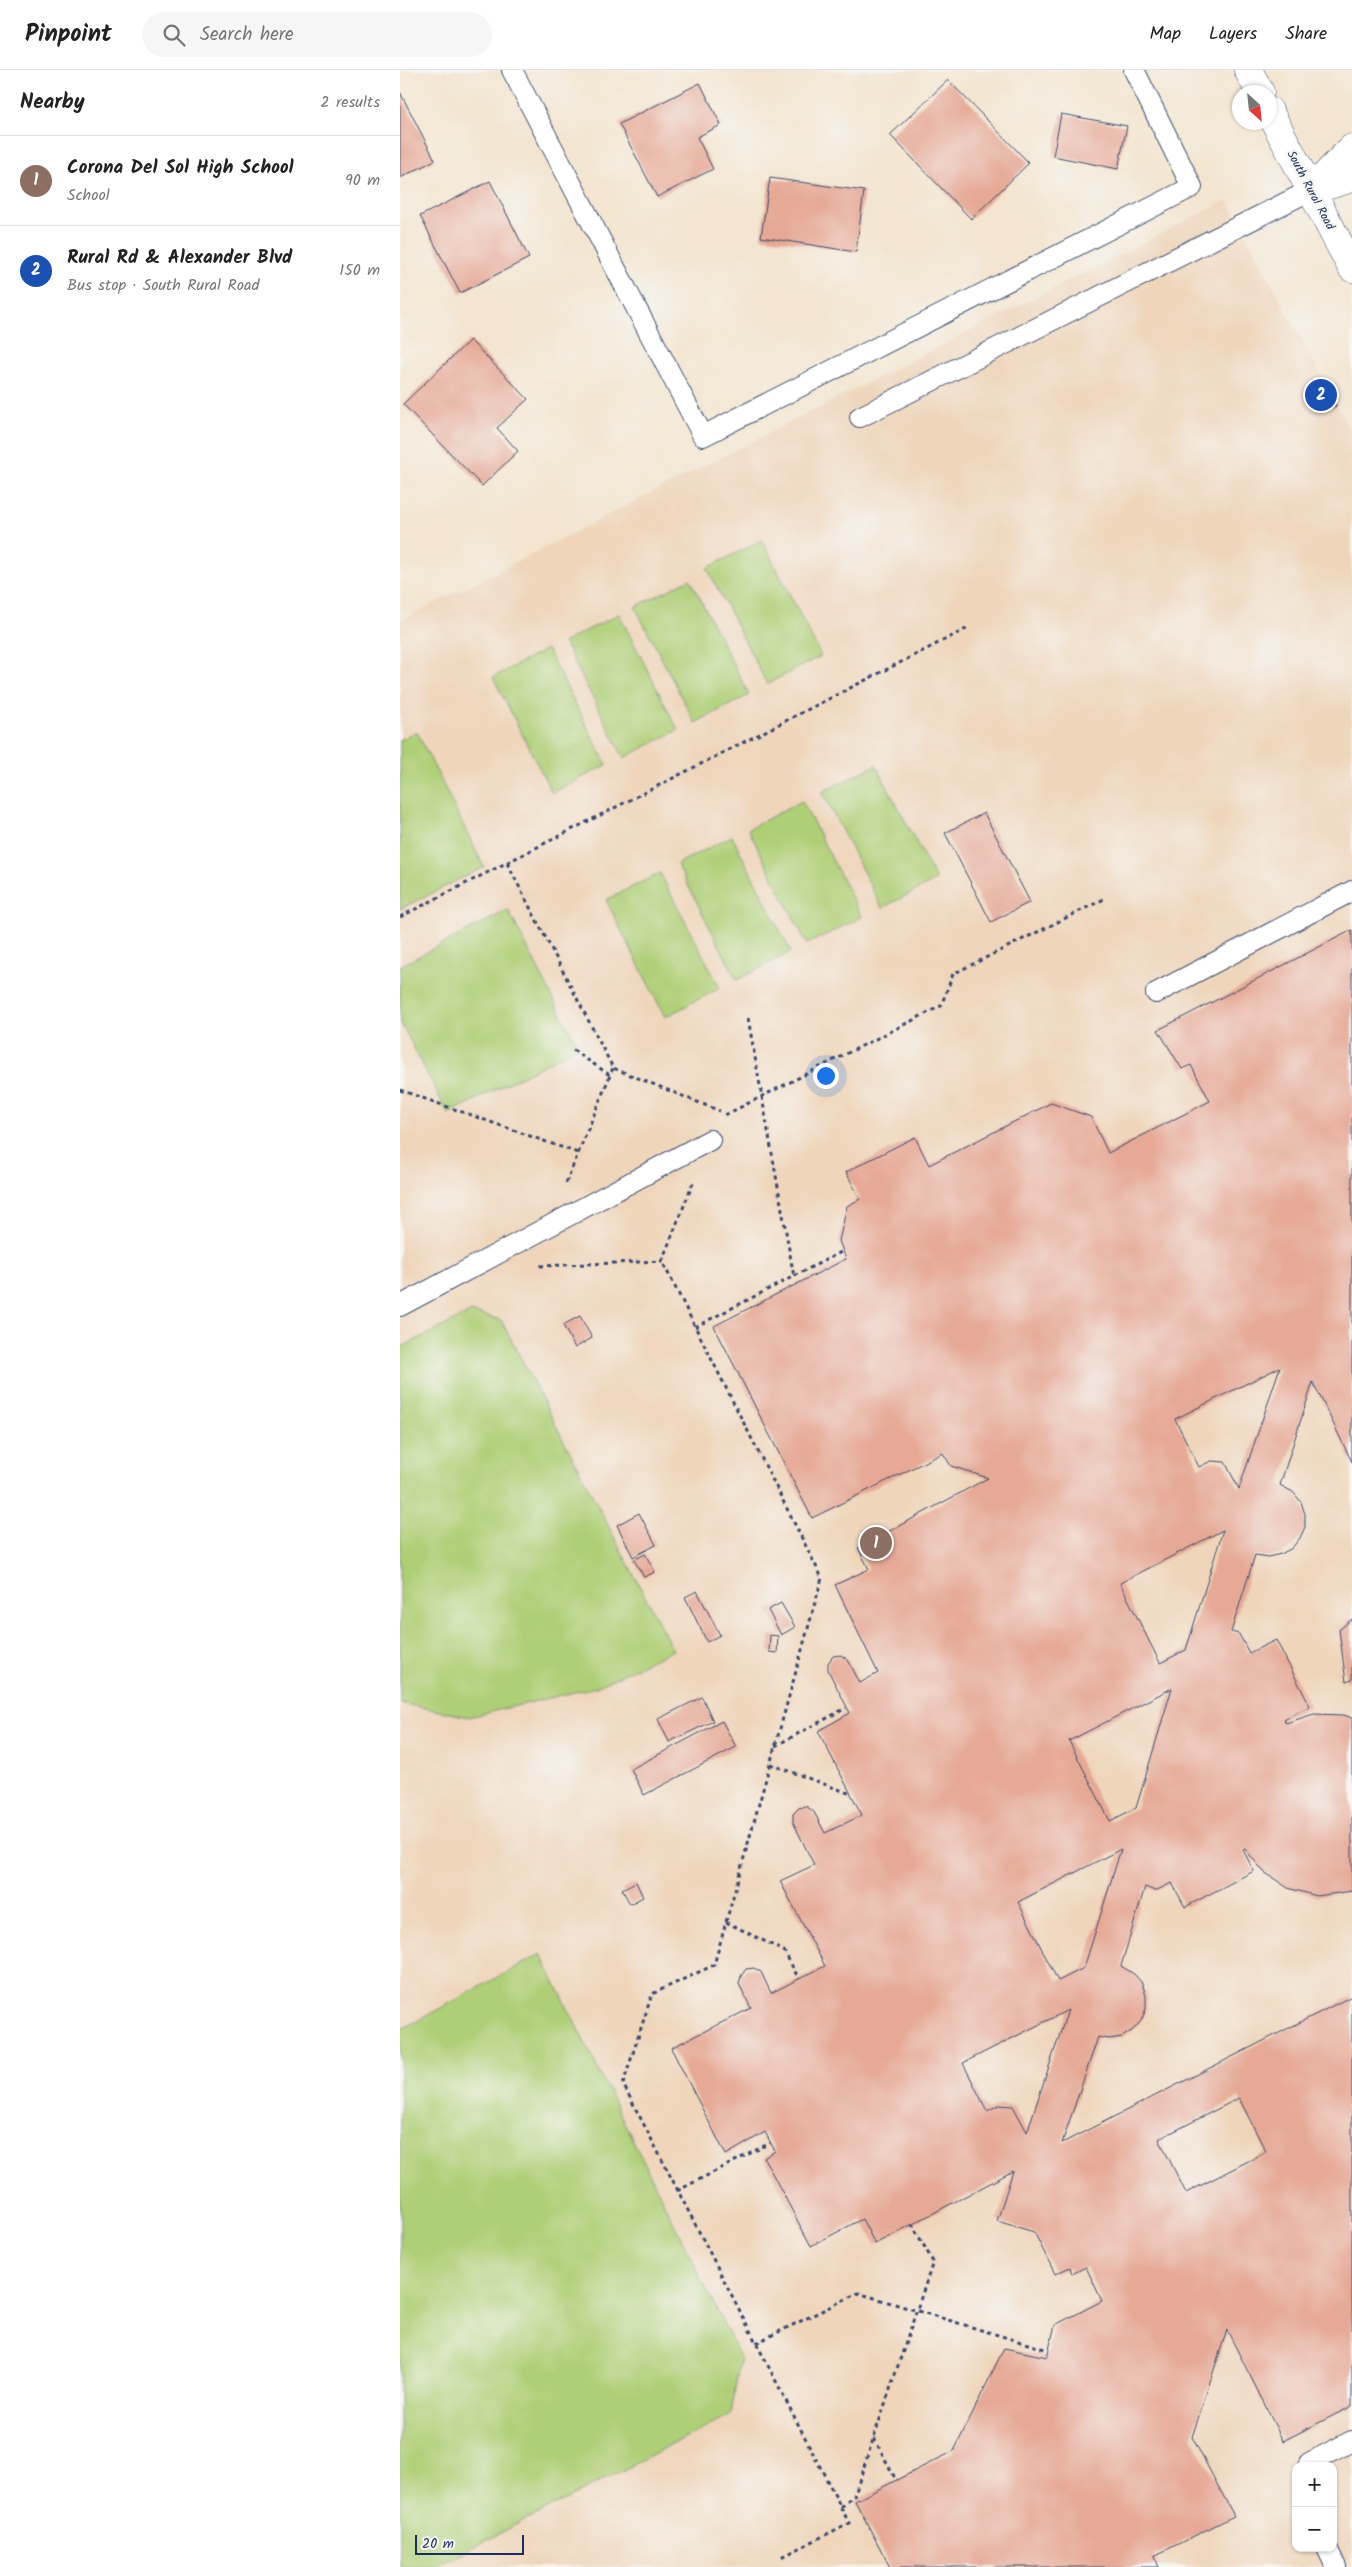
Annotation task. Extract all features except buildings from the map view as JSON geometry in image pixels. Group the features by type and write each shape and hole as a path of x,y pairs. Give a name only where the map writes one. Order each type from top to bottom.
{"main road":[{"path":"1248,70 1256,85"},
{"name":"South Rural Road","path":"1277,124 1352,268"},
{"path":"1311,190 1352,148"},
{"path":"1311,190 1352,178"}],"lane":[{"path":"512,70 703,436 1192,187 1134,70"},
{"path":"860,417 1311,190"},
{"path":"1156,993 1352,891"},
{"path":"400,1306 710,1140"},
{"path":"1315,2462 1352,2441"},
{"path":"1329,2552 1336,2567"}],"path":[{"path":"400,917 968,628"},
{"path":"507,862 613,1068 728,1114"},
{"path":"782,2557 849,2523 623,2084 652,1994 714,1965 822,1578 662,1261 710,1140 706,1125 941,1006 954,974 1106,898"},
{"path":"748,1018 794,1277"},
{"path":"572,1050 610,1076"},
{"path":"548,1227 613,1068"},
{"path":"400,1090 578,1153"},
{"path":"695,1327 843,1251"},
{"path":"538,1266 662,1261"},
{"path":"775,1746 846,1708"},
{"path":"770,1764 851,1794"},
{"path":"726,1922 784,1951 799,1979"},
{"path":"677,2191 770,2143"},
{"path":"841,2507 854,2496 933,2262 912,2224"},
{"path":"756,2343 858,2292 1048,2350"},
{"path":"874,2437 896,2480"}],"shaded area":[{"path":"1227,200 1352,434 1352,2567 400,2567 400,621"}],"green space":[{"path":"762,540 821,656 767,684 707,568"},
{"path":"690,579 749,695 695,723 635,607"},
{"path":"619,614 678,730 624,758 564,642"},
{"path":"547,649 607,765 552,793 493,677"},
{"path":"417,732 484,867 400,909 400,740"},
{"path":"876,765 936,880 882,908 822,792"},
{"path":"802,801 862,917 807,944 748,829"},
{"path":"732,836 791,952 737,980 677,864"},
{"path":"660,873 720,988 665,1017 606,900"},
{"path":"508,910 578,1047 448,1114 400,1021 400,966"},
{"path":"471,1312 501,1320 673,1650 596,1687 469,1717 400,1703 400,1348"},
{"path":"541,1954 740,2357 731,2415 434,2567 400,2567 400,2030"}],"place":[{"name":"Rural Rd & Alexander Blvd","path":"1321,395"},
{"name":"Corona Del Sol High School","path":"876,1543"}]}
